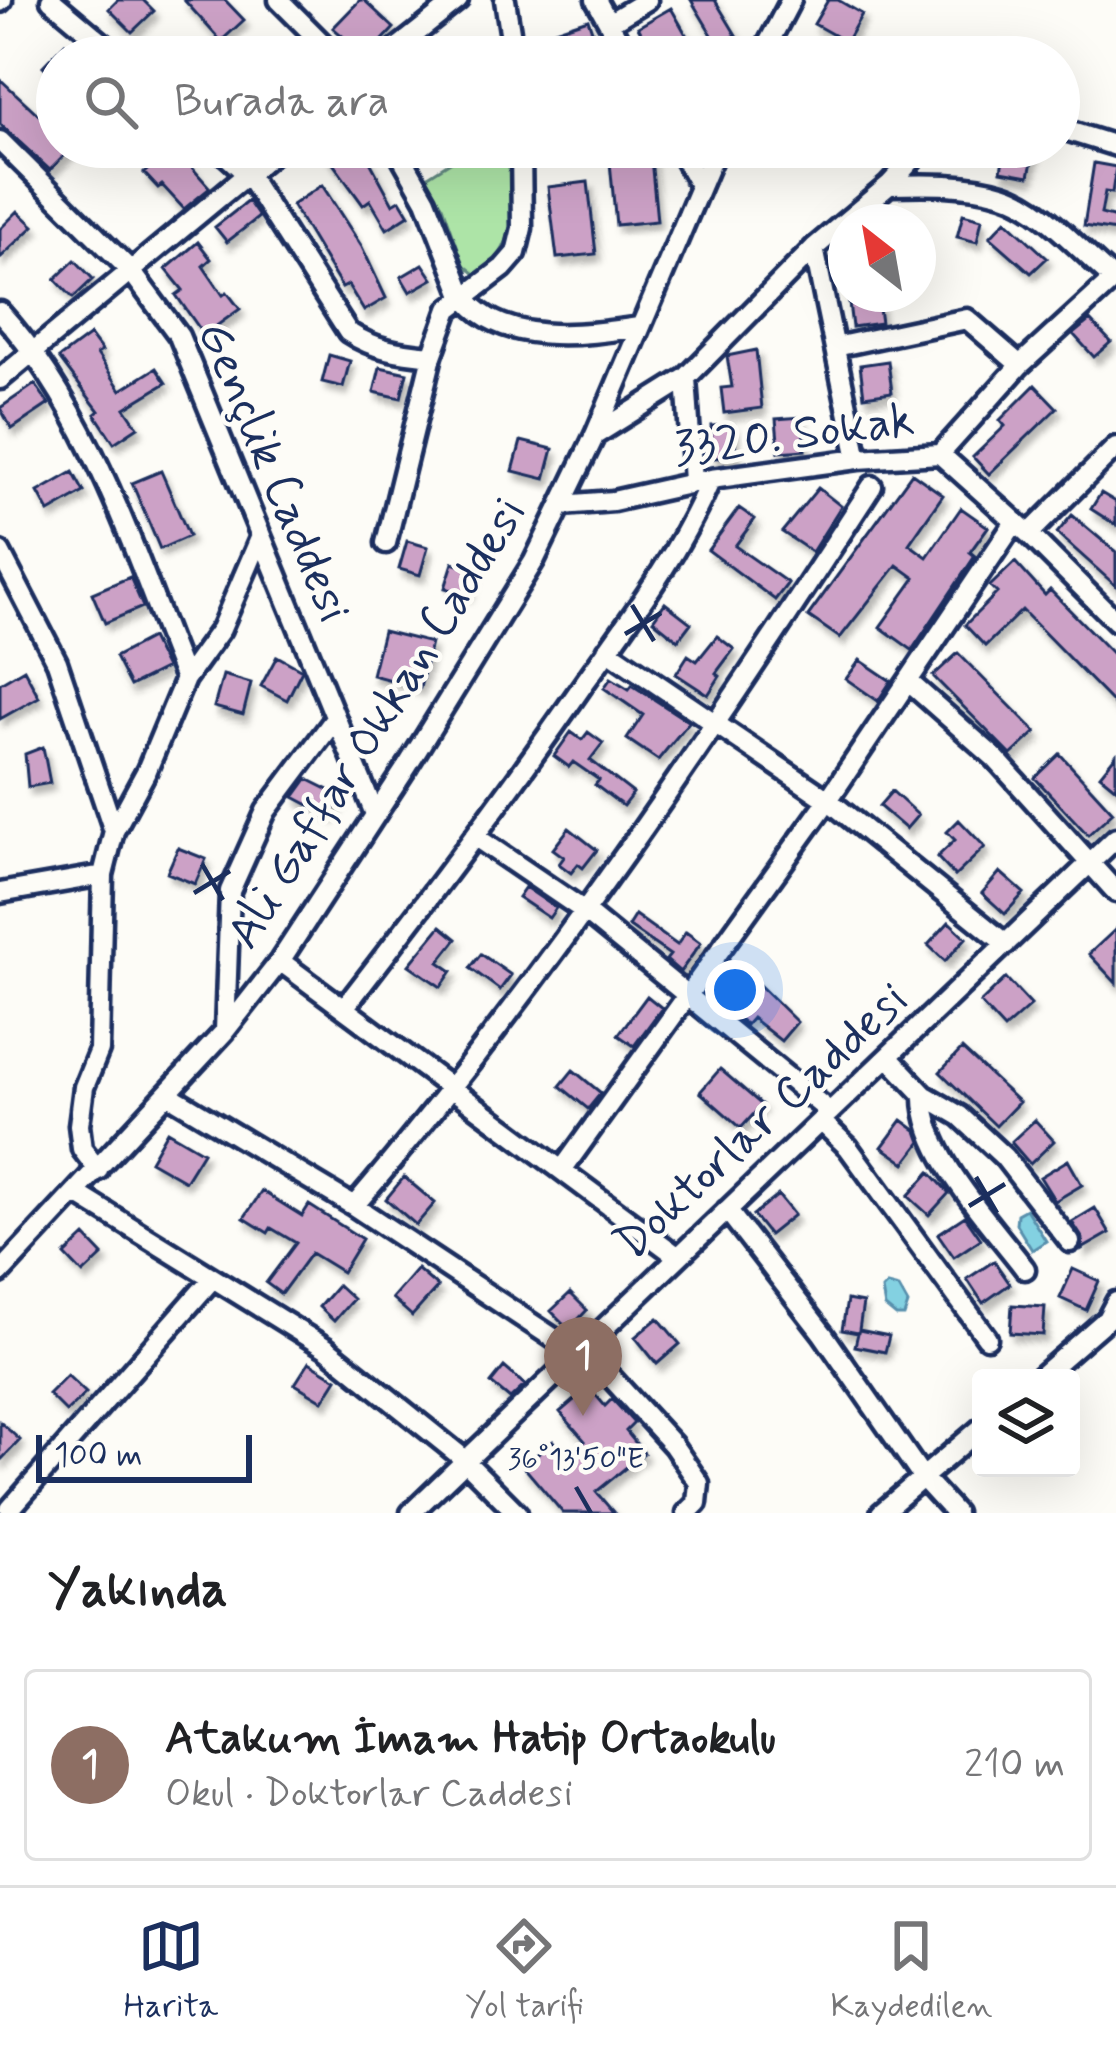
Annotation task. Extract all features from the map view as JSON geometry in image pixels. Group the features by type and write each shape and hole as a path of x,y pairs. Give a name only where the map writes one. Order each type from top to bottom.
{"street":[{"path":"51,0 94,36"},
{"path":"279,0 315,36"},
{"path":"413,36 458,0"},
{"path":"506,0 511,36"},
{"path":"596,0 616,36"},
{"path":"609,23 647,0"},
{"path":"772,36 791,0"},
{"path":"1080,135 1116,146"},
{"name":"Gençlik Caddesi","path":"0,141 130,271 179,336 376,814"},
{"path":"240,168 348,332 365,344 432,356"},
{"path":"0,379 256,168"},
{"path":"408,168 472,308 530,331 565,334 639,327"},
{"path":"386,543 432,356 449,309 516,253 522,228 521,168"},
{"path":"689,168 699,185"},
{"name":"Ali Gaffar Okkan Caddesi","path":"0,1273 224,1031 280,961 376,814 511,600 562,505 707,168"},
{"path":"595,435 686,378 814,248 904,168"},
{"path":"889,184 955,186 1005,194 1027,206 1114,279 1020,365 940,454"},
{"path":"814,248 858,459"},
{"path":"0,312 34,349 99,468 184,680"},
{"path":"835,347 967,319 1020,365"},
{"path":"344,1008 477,838 693,523 702,480 686,378"},
{"path":"562,1170 1022,528 1116,447"},
{"name":"3320. Sokak","path":"562,505 613,501 702,480 858,459 940,454 1116,621"},
{"path":"354,1206 453,1090 583,910 717,721 872,486"},
{"path":"98,1170 82,1149 79,1125 84,1087 99,1050 103,875 114,831 184,680 221,629 260,536"},
{"path":"0,552 57,662 114,831"},
{"path":"608,650 829,800 1006,944"},
{"path":"910,682 995,758 1116,892"},
{"path":"224,1031 230,891 266,811 334,720"},
{"path":"477,838 583,910 826,1117 987,1338"},
{"name":"Doktorlar Caddesi","path":"411,1513 1116,838"},
{"path":"0,892 103,875"},
{"path":"280,961 677,1256"},
{"path":"888,1057 924,1095 960,1116 1004,1157 1070,1242"},
{"path":"169,1095 354,1206 575,1353 595,1360 699,1483 698,1503 687,1513"},
{"path":"924,1095 930,1131 948,1166 1025,1269"},
{"path":"77,1194 326,1348 465,1460 517,1513"},
{"path":"727,1210 823,1334 923,1478 955,1513"},
{"path":"8,1507 212,1280"},
{"path":"1049,1369 1107,1319 1116,1302"},
{"path":"881,1513 972,1436"}],"green space":[{"path":"441,168 509,168 511,219 502,250 491,264 475,274 464,265 443,206 425,178"}],"water":[{"path":"1026,1209 1046,1241 1032,1250 1016,1224 1017,1214"},
{"path":"887,1285 899,1288 908,1304 904,1316 885,1307 882,1290"}],"building":[{"path":"118,0 143,0 154,11 132,32 109,9"},
{"path":"184,0 225,0 244,20 226,36 216,36"},
{"path":"364,0 394,28 387,36 342,36 333,28"},
{"path":"691,0 715,0 736,35 713,36"},
{"path":"828,0 838,0 862,14 849,36 835,36 814,24"},
{"path":"671,8 687,36 643,36 638,27"},
{"path":"588,19 594,36 540,36"},
{"path":"0,79 36,112 36,157 0,124"},
{"path":"1094,163 1116,167 1112,193 1105,192 1101,214 1116,218 1116,231 1084,226"},
{"path":"150,168 192,168 210,188 184,209 144,173"},
{"path":"336,168 373,168 393,204 400,200 409,215 387,229 370,200 363,205"},
{"path":"611,168 652,168 657,221 616,225"},
{"path":"1002,168 1031,168 1029,176"},
{"path":"588,182 596,254 557,258 548,187"},
{"path":"322,185 362,247 386,298 364,311 348,285 342,288 292,205"},
{"path":"248,201 259,217 227,242 215,227"},
{"path":"18,211 34,226 0,258 0,229"},
{"path":"963,214 982,219 977,242 957,237"},
{"path":"1006,220 1047,258 1031,273 990,237"},
{"path":"198,242 211,259 203,266 223,295 227,292 240,309 204,335 176,295 183,290 166,269"},
{"path":"75,260 93,279 73,298 55,279"},
{"path":"423,264 433,279 410,292 401,277"},
{"path":"850,312 879,312 881,323 852,327"},
{"path":"1090,320 1111,342 1094,357 1073,334"},
{"path":"90,335 121,390 156,368 166,383 125,408 138,427 114,443 95,414 99,411 59,358"},
{"path":"756,350 762,408 724,413 721,388 732,387 727,356"},
{"path":"329,355 350,361 343,387 322,382"},
{"path":"888,361 892,392 864,396 860,365"},
{"path":"380,367 407,373 401,398 374,392"},
{"path":"35,384 49,404 12,429 0,408"},
{"path":"1035,385 1057,408 989,474 973,457 1005,426 1000,420"},
{"path":"802,417 805,450 779,452 776,419"},
{"path":"734,425 736,457 713,458 711,426"},
{"path":"521,441 553,449 545,479 513,471"},
{"path":"161,471 189,536 160,549 132,483"},
{"path":"73,472 84,492 49,512 38,492"},
{"path":"912,473 943,495 909,544 927,557 961,508 988,527 970,552 975,556 912,650 880,627 915,578 897,565 840,638 808,616"},
{"path":"818,488 841,506 812,552 782,532"},
{"path":"1101,493 1116,502 1116,525 1091,509"},
{"path":"739,508 755,519 735,546 788,583 775,600 708,550"},
{"path":"1072,515 1116,552 1116,586 1057,533"},
{"path":"407,541 428,547 420,575 399,569"},
{"path":"1015,562 1116,657 1116,706 1022,610 985,646 965,625 997,593 990,586"},
{"path":"453,563 475,570 467,594 445,588"},
{"path":"130,577 143,607 105,623 92,593"},
{"path":"665,603 691,623 678,640 653,620"},
{"path":"383,631 431,643 420,688 372,675"},
{"path":"717,636 734,649 716,673 720,676 708,695 676,674 688,655 697,661"},
{"path":"151,638 166,668 130,686 115,657"},
{"path":"958,653 1036,732 1011,755 933,676"},
{"path":"277,656 302,670 287,700 261,686"},
{"path":"860,660 891,681 878,701 846,679"},
{"path":"24,669 39,697 0,719 0,683"},
{"path":"223,675 251,683 243,715 214,707"},
{"path":"611,678 629,689 632,685 689,722 658,760 627,739 643,715 604,688"},
{"path":"571,732 582,740 588,732 603,743 590,760 633,793 623,806 595,785 599,780 573,762 569,767 554,756"},
{"path":"43,747 50,783 28,787 25,754"},
{"path":"1060,754 1113,812 1088,835 1035,778"},
{"path":"1116,755 1116,788 1100,775"},
{"path":"307,779 341,796 330,816 294,797"},
{"path":"892,791 918,815 906,829 879,806"},
{"path":"959,820 985,847 955,876 937,857 955,840 947,832"},
{"path":"569,828 597,850 583,868 578,864 571,873 559,864 564,857 553,849"},
{"path":"178,848 206,859 195,884 167,873"},
{"path":"1000,872 1024,893 1005,914 982,893"},
{"path":"525,887 556,908 549,918 518,897"},
{"path":"635,915 677,945 686,932 701,943 680,972 666,960 670,955 628,926"},
{"path":"949,922 966,938 945,961 928,945"},
{"path":"441,926 457,939 439,962 452,971 441,987 409,965"},
{"path":"1116,929 1116,983 1089,954"},
{"path":"481,954 511,975 500,990 470,968"},
{"path":"748,974 797,1022 781,1041 752,1018 746,1025 722,1004"},
{"path":"1006,978 1031,1005 1004,1029 980,1003"},
{"path":"647,996 662,1008 634,1046 618,1035"},
{"path":"962,1049 1019,1102 996,1126 940,1072"},
{"path":"720,1069 762,1105 741,1128 700,1092"},
{"path":"573,1070 601,1093 588,1109 560,1086"},
{"path":"902,1120 917,1131 921,1142 905,1163 882,1147"},
{"path":"1035,1120 1054,1141 1030,1164 1011,1142"},
{"path":"167,1131 203,1152 185,1181 150,1161"},
{"path":"1068,1160 1082,1185 1055,1201 1040,1177"},
{"path":"930,1172 949,1193 929,1215 908,1196"},
{"path":"404,1177 435,1203 416,1225 386,1199"},
{"path":"262,1191 302,1216 309,1205 362,1239 342,1272 311,1253 281,1294 266,1283 296,1243 244,1218"},
{"path":"778,1195 794,1215 769,1235 753,1215"},
{"path":"1095,1208 1110,1233 1082,1249 1083,1239 1072,1222"},
{"path":"965,1216 981,1239 954,1257 938,1234"},
{"path":"85,1236 103,1255 83,1274 65,1255"},
{"path":"994,1261 1010,1284 983,1303 967,1279"},
{"path":"417,1269 438,1287 412,1316 392,1298"},
{"path":"1073,1269 1099,1281 1086,1310 1060,1298"},
{"path":"338,1285 353,1299 334,1321 319,1307"},
{"path":"570,1293 587,1310 569,1329 551,1311"},
{"path":"847,1300 863,1303 859,1330 889,1336 885,1352 855,1346 858,1333 842,1330"},
{"path":"1012,1305 1045,1307 1043,1335 1010,1333"},
{"path":"658,1318 680,1344 657,1364 635,1337"},
{"path":"309,1362 337,1379 323,1401 295,1384"},
{"path":"504,1367 525,1385 510,1399 491,1383"},
{"path":"67,1375 86,1393 66,1412 48,1394"},
{"path":"589,1387 605,1406 612,1399 634,1423 626,1431 644,1453 596,1492 614,1513 563,1513 523,1466 553,1441 566,1457 585,1441 560,1412"},
{"path":"0,1422 20,1440 0,1461"}],"place":[{"name":"Atakum İmam Hatip Ortaokulu","path":"583,1416"}]}
